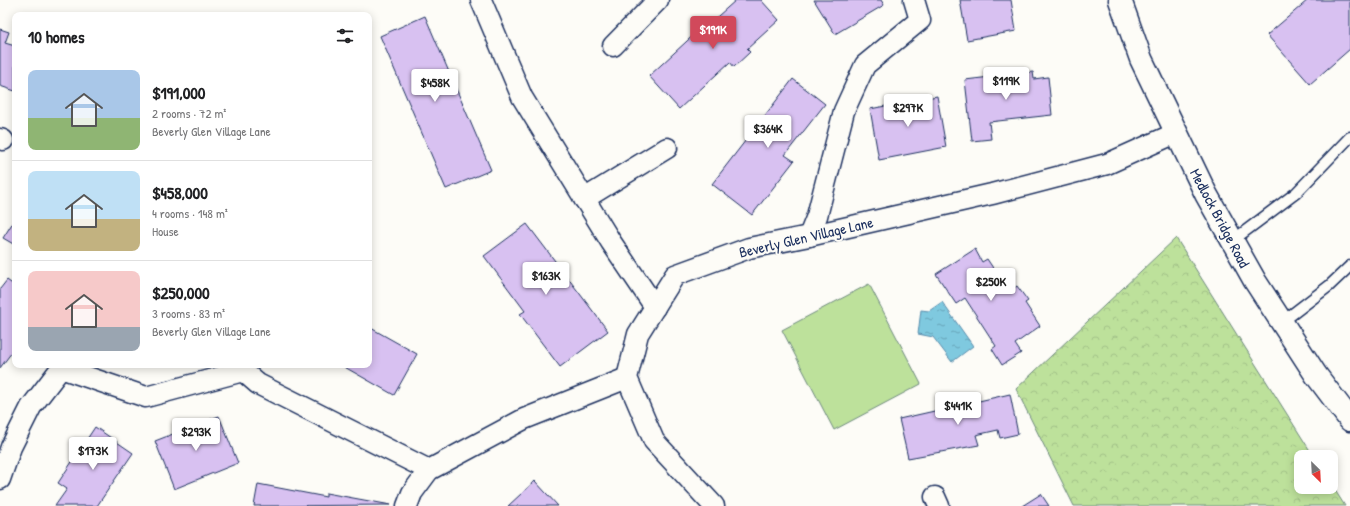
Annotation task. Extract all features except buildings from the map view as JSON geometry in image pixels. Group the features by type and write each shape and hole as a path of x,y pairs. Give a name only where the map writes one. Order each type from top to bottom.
{"main road":[{"name":"Medlock Bridge Road","path":"1120,0 1141,58 1176,133 1232,241 1255,281 1316,374 1350,420"}],"street":[{"path":"482,0 522,97 610,242 654,307"},
{"path":"614,46 658,0"},
{"path":"810,236 817,216 844,111 865,65 920,20 914,0"},
{"name":"Beverly Glen Village Lane","path":"627,378 638,334 675,275 749,248 810,236 992,194 1107,164 1176,133"},
{"path":"584,199 667,148"},
{"path":"0,479 11,447 32,407 61,368 146,397 240,368 258,384 429,470"},
{"path":"407,506 412,493 429,470 524,419 627,378 654,442 714,506"}],"lane":[{"path":"1232,241 1296,193 1350,137"},
{"path":"1282,322 1329,286 1350,266"}],"green space":[{"path":"1176,238 1310,450 1294,450 1294,494 1337,494 1345,506 1074,506 1016,389"},
{"path":"869,284 921,384 834,430 782,330"}],"water":[{"path":"942,302 973,346 952,362 933,337 918,334 921,310 929,311"}]}
